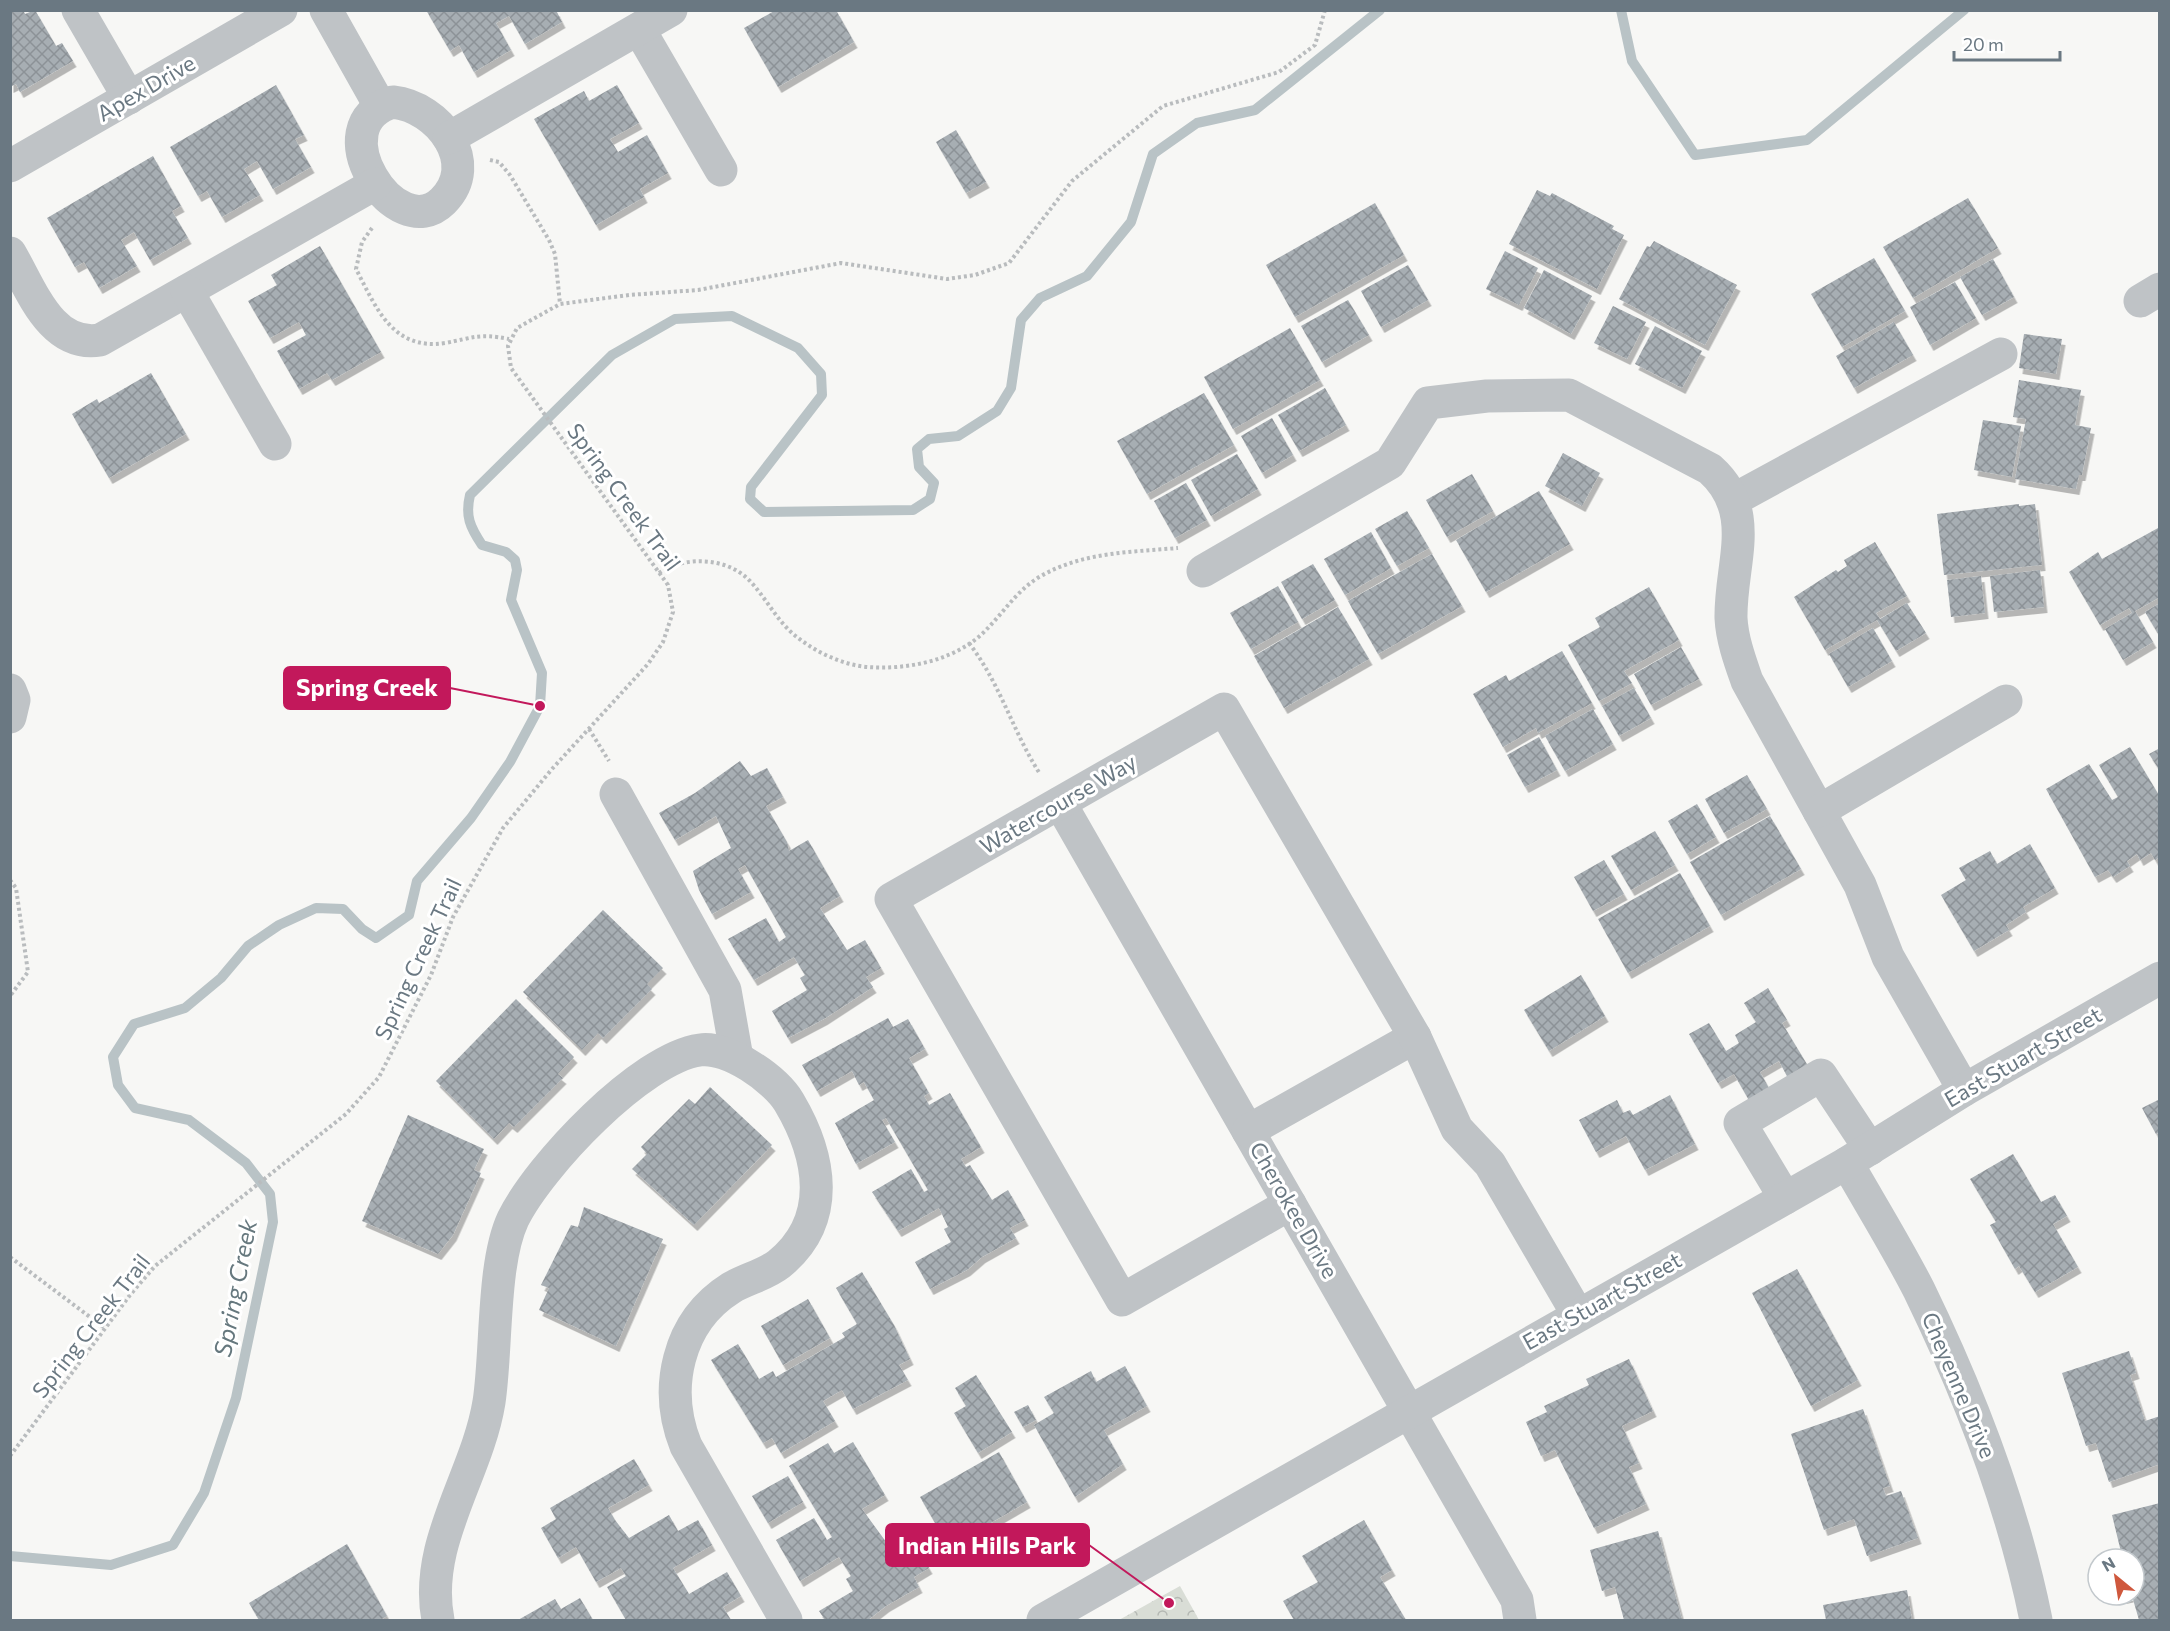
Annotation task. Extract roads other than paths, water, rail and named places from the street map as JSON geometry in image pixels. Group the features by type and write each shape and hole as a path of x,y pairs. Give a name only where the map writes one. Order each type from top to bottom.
{"street":[{"path":"78,10 129,98"},
{"name":"Apex Drive","path":"10,166 281,10"},
{"path":"327,10 380,106"},
{"path":"452,145 671,10"},
{"path":"639,29 721,170"},
{"path":"393,102 411,104 434,118 452,145 457,173 451,193 437,207 419,211 408,210 381,191 365,165 362,137 366,122 380,106 393,102"},
{"path":"10,253 52,324 75,340 86,342 105,337 187,291 381,191"},
{"path":"187,291 274,444"},
{"path":"1735,500 2001,354"},
{"path":"1203,571 1390,463 1428,403 1487,396 1569,395 1710,469 1724,481 1735,500 1738,532 1731,618 1736,647 1747,681 1860,885 1888,957 1964,1090"},
{"path":"10,690 14,700 10,717"},
{"path":"1819,811 2006,701"},
{"name":"Watercourse Way","path":"1290,1204 1122,1300 891,900 1224,709 1415,1037"},
{"path":"616,794 725,990 737,1058"},
{"name":"Cherokee Drive","path":"1060,803 1517,1600 1520,1620"},
{"name":"East Stuart Street","path":"1043,1620 1785,1198 1964,1090 2160,978"},
{"path":"1248,1131 1415,1037 1457,1129 1491,1164 1578,1315"},
{"path":"438,1620 436,1574 440,1551 479,1447 489,1402 503,1251 512,1222 523,1202 553,1162 592,1121 649,1071 675,1056 701,1050 737,1058 766,1077 789,1101 814,1159 818,1191 815,1212 800,1242 778,1265 730,1288 704,1310 686,1339 677,1363 674,1397 680,1430 686,1446 786,1620"},
{"name":"Cheyenne Drive","path":"1785,1198 1740,1123 1821,1075 1965,1389 2003,1493 2036,1620"}],"waterway":[{"name":"Spring Creek","path":"10,1556 111,1565 173,1545 204,1493 236,1398 273,1222 270,1194 246,1163 189,1120 135,1108 118,1085 113,1057 134,1024 185,1008 221,978 248,946 279,925 316,908 343,909 362,929 376,938 409,915 417,881 471,818 510,762 540,706 542,673 511,600 517,570 515,560 506,552 482,545 470,521 468,509 470,495 612,355 675,319 732,316 798,348 821,374 822,395 751,487 750,499 764,512 913,510 930,499 934,483 919,467 917,449 929,439 958,436 997,411 1011,388 1021,320 1040,298 1087,276 1131,222 1153,154 1197,123 1255,110 1380,10"},
{"name":"Spring Creek","path":"1621,10 1632,61 1695,155 1807,140 1964,10"}],"place":[{"name":"Spring Creek","path":"540,706"},
{"name":"Indian Hills Park","path":"1169,1603"}]}
